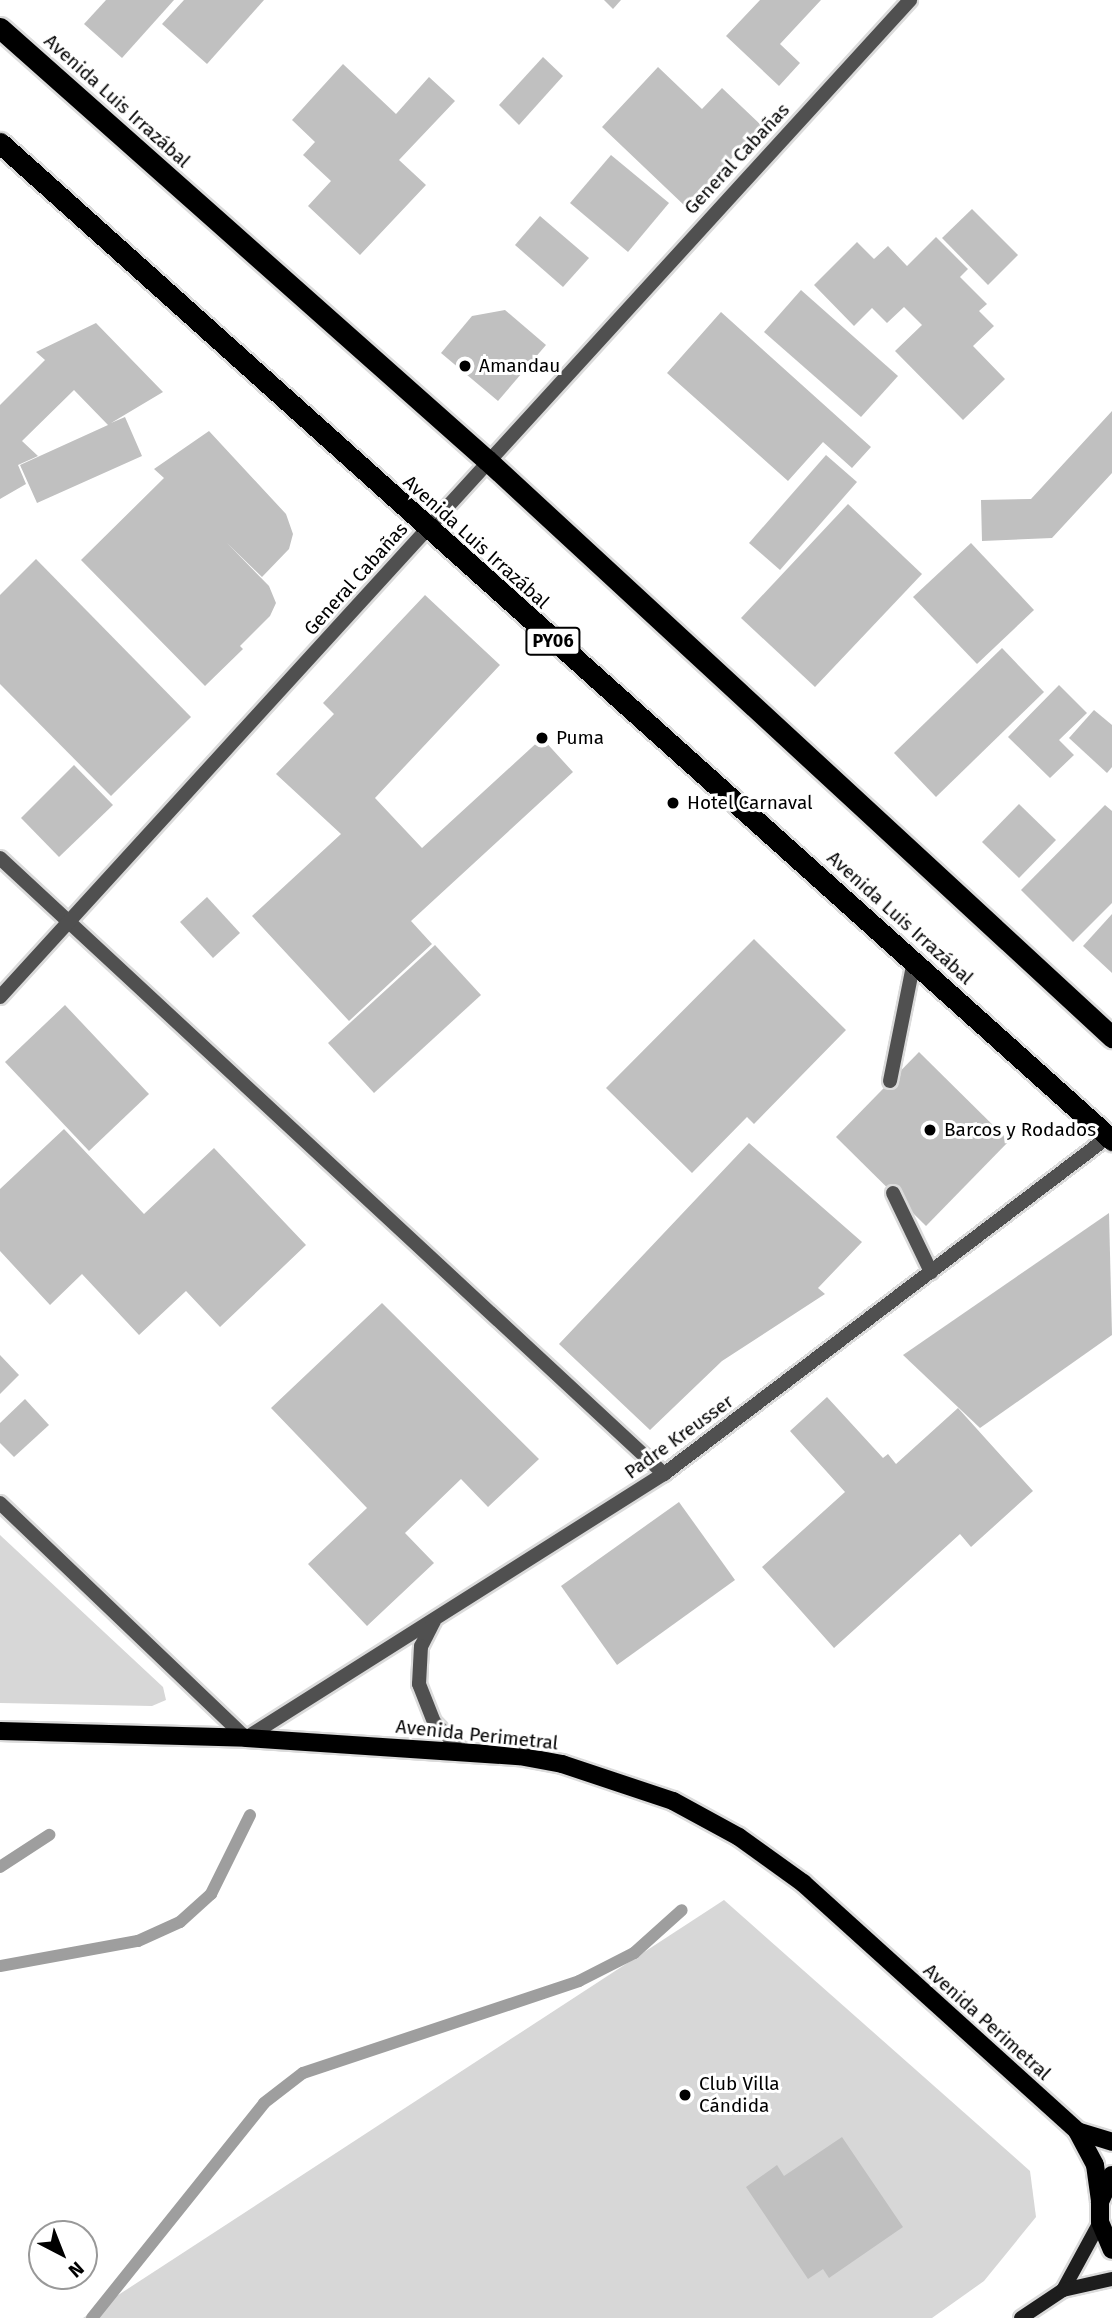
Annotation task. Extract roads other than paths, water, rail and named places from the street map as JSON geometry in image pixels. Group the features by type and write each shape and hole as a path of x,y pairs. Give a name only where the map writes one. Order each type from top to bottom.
{"highway":[{"name":"Avenida Luis Irrazábal","path":"0,28 487,460 1112,1037"},
{"name":"Avenida Luis Irrazábal","path":"0,143 427,529 1111,1137"}],"main road":[{"name":"Avenida Perimetral","path":"0,1731 246,1738 463,1752 562,1764 673,1801 739,1837 803,1884 1077,2131 1095,2165 1100,2222 1112,2250"},
{"name":"Avenida Perimetral","path":"1077,2131 1112,2142"},
{"name":"Avenida Perimetral","path":"1100,2202 1112,2175"}],"street":[{"name":"General Cabañas","path":"0,998 487,460 910,0"},
{"path":"0,858 664,1474"},
{"path":"890,1081 914,961"},
{"name":"Padre Kreusser","path":"246,1738 664,1474 1111,1137"},
{"path":"893,1194 931,1272"},
{"path":"0,1503 246,1738"},
{"path":"434,1619 421,1646 419,1684 434,1722 463,1752"},
{"path":"1063,2290 1100,2222"},
{"path":"1021,2318 1063,2290 1112,2280"}],"waterway":[{"path":"0,1966 138,1941 180,1922 211,1894 250,1815"},
{"path":"0,1867 49,1835"},
{"path":"92,2318 264,2103 303,2073 579,1981 634,1953 682,1910"}],"place":[{"name":"Amandau","path":"465,366"},
{"name":"Puma","path":"542,738"},
{"name":"Hotel Carnaval","path":"673,803"},
{"name":"Barcos y Rodados","path":"930,1130"},
{"name":"Club Villa Cándida","path":"685,2095"}]}
